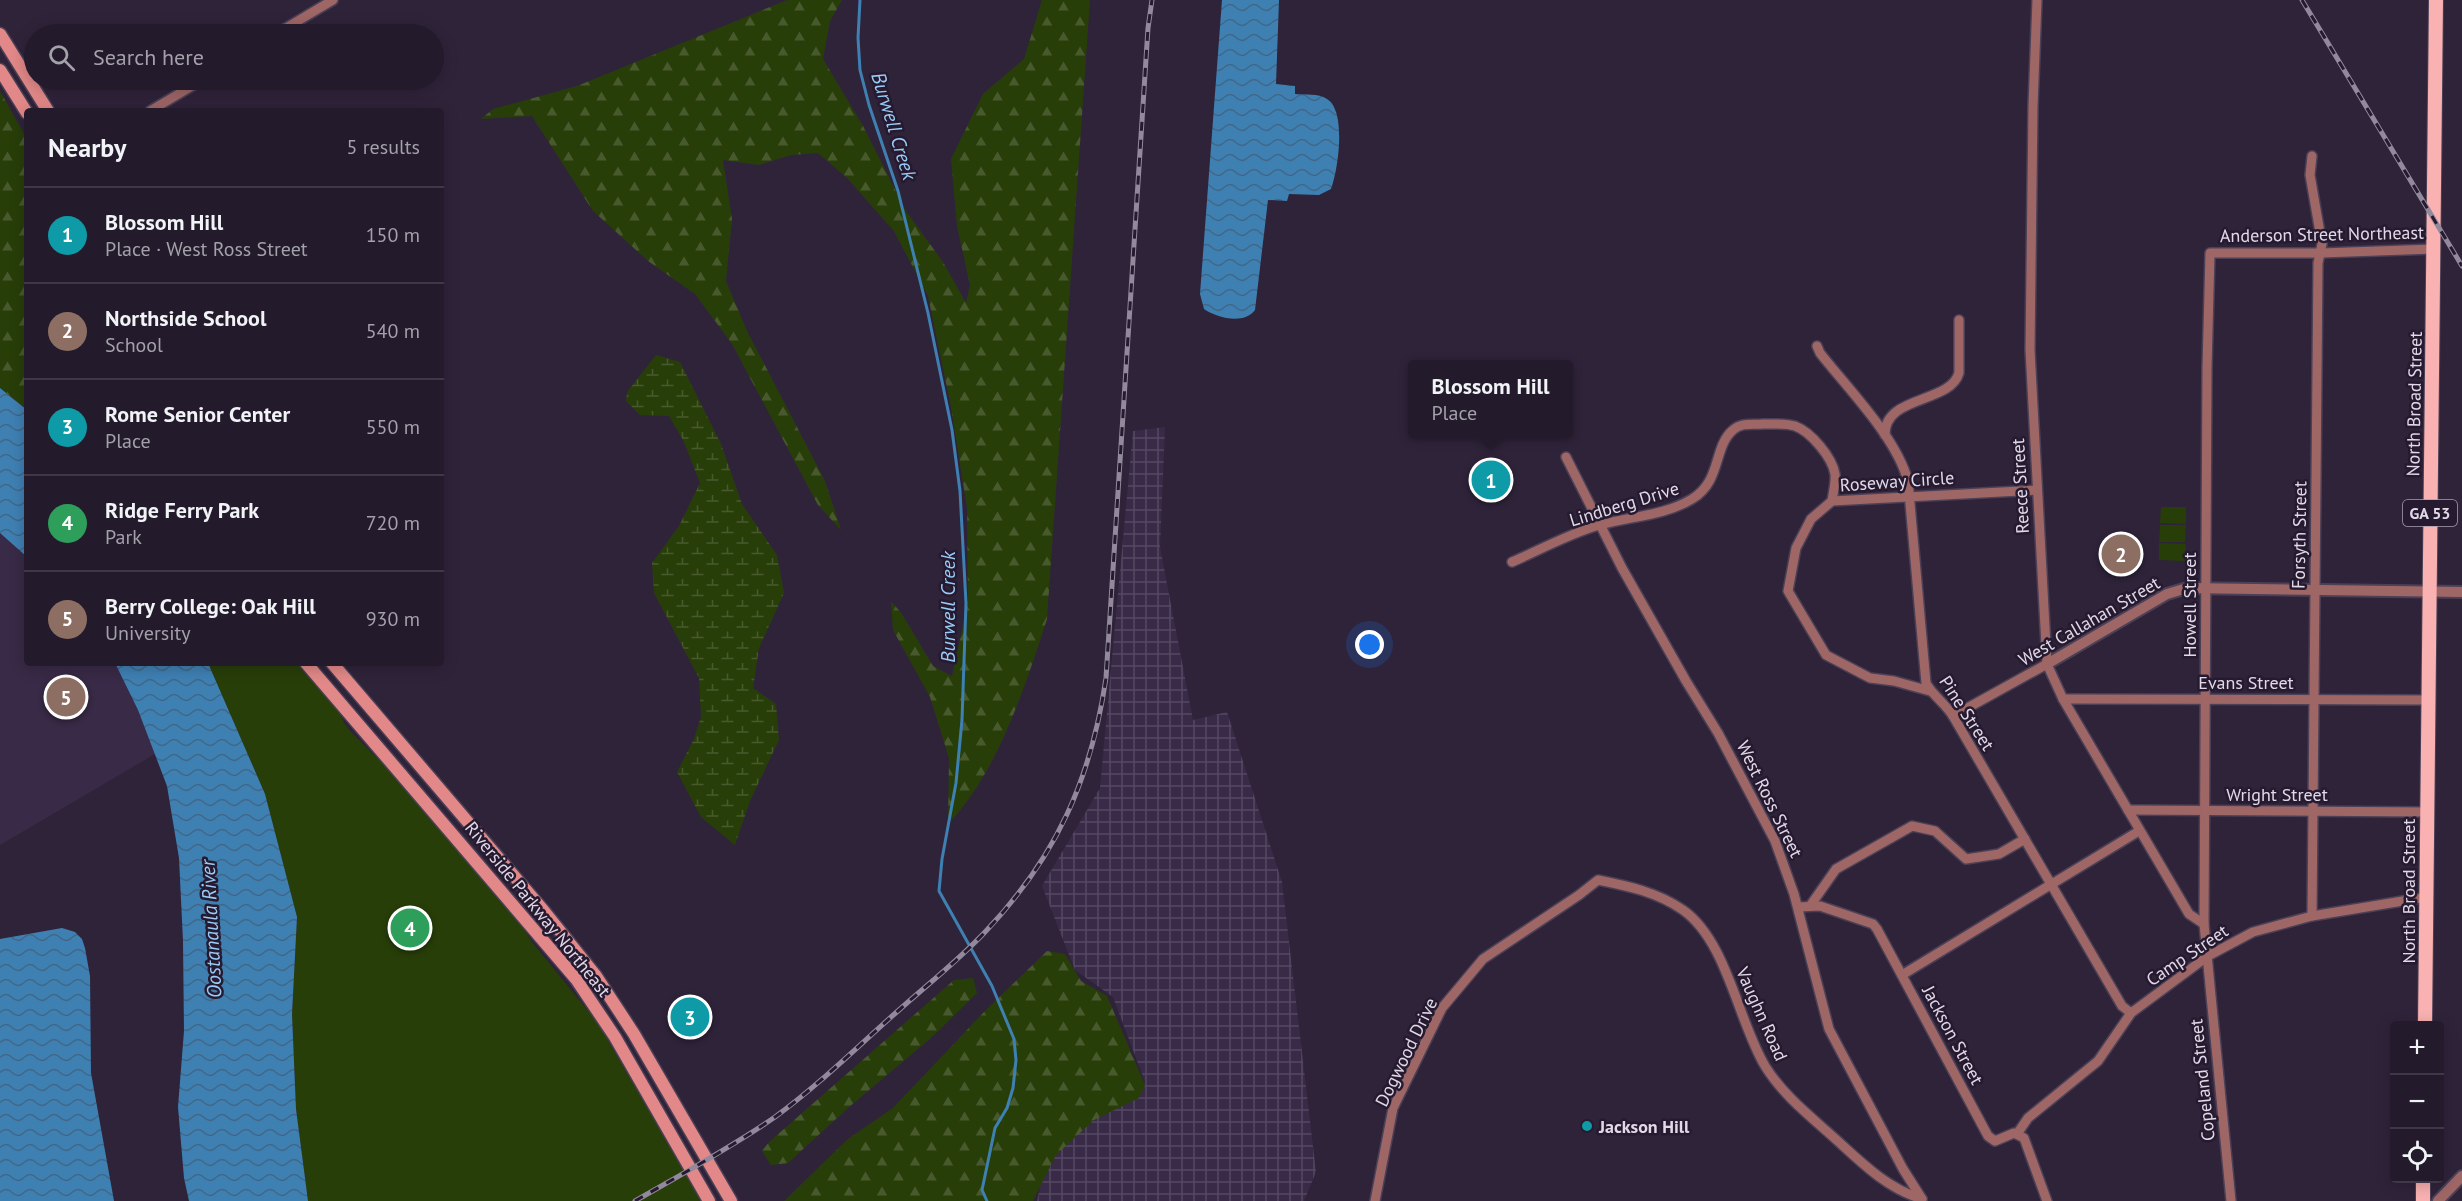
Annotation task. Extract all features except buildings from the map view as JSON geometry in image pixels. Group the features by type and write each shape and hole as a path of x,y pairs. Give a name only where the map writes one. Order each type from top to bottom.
{"main road":[{"name":"North Broad Street","path":"2425,1021 2436,0"},
{"path":"0,34 24,72"},
{"path":"0,70 24,108"},
{"path":"35,90 46,108"},
{"name":"Riverside Parkway Northeast","path":"309,666 576,979 615,1037 709,1201"},
{"name":"Riverside Parkway Northeast","path":"335,666 590,968 617,1006 731,1201"},
{"path":"2423,1183 2423,1201"}],"street":[{"path":"293,24 333,0"},
{"name":"Reece Street","path":"2037,0 2033,106 2030,350 2047,664 2063,699 2189,914 2204,924"},
{"path":"155,108 185,90"},
{"name":"Forsyth Street","path":"2312,156 2310,175 2322,244 2318,263 2312,916"},
{"name":"Anderson Street Northeast","path":"2210,253 2321,253 2434,249"},
{"name":"Howell Street","path":"2208,957 2204,924 2207,368 2210,253"},
{"path":"1885,435 1887,422 1899,410 1916,399 1952,387 1957,381 1960,358 1959,320"},
{"name":"Pine Street","path":"1817,346 1820,353 1885,435 1904,466 1909,495 1925,673 1930,691 1944,701 2122,1006 2131,1013"},
{"name":"Lindberg Drive","path":"1512,562 1598,525 1664,511 1692,500 1705,489 1726,437 1739,425 1786,424 1796,426 1807,434 1831,464 1835,475 1832,501"},
{"name":"West Ross Street","path":"1566,458 1598,525 1674,661 1746,782 1778,849 1798,907 1816,986 1829,1029 1903,1169 1923,1200"},
{"name":"Roseway Circle","path":"1930,691 1894,681 1870,678 1826,655 1788,591 1796,548 1811,519 1832,501 1909,495 2037,490"},
{"name":"West Callahan Street","path":"1953,716 2168,594 2187,588 2315,588 2462,592"},
{"name":"Evans Street","path":"2063,699 2429,700"},
{"name":"Wright Street","path":"2128,810 2427,812"},
{"path":"1810,906 1836,869 1912,826 1935,831 1966,859 1998,854 2025,839"},
{"path":"1902,975 2139,831"},
{"name":"Vaughn Road","path":"1598,880 1645,890 1683,910 1693,919 1707,936 1723,968 1764,1065 1782,1088 1809,1117 1887,1184 1923,1200"},
{"name":"Dogwood Drive","path":"1375,1201 1393,1108 1442,1008 1483,959 1598,880"},
{"name":"Camp Street","path":"2018,1134 2028,1118 2098,1061 2131,1013 2208,957 2253,932 2312,916 2427,897"},
{"name":"Jackson Street","path":"1798,907 1820,906 1873,924 1988,1136 1995,1141 2008,1134 2018,1134"},
{"name":"Copeland Street","path":"2208,957 2230,1201"},
{"path":"2018,1134 2027,1144 2047,1201"},
{"path":"2438,1201 2462,1176"}],"shaded area":[{"path":"1165,427 1160,547 1193,720 1227,712 1282,882 1316,1172 1304,1201 1037,1201 1048,1153 1145,1082 1113,997 1075,970 1042,886 1100,788 1133,431"},
{"path":"0,533 24,554 24,666 116,666 138,710 155,754 0,845"}],"green space":[{"path":"787,0 842,0 830,21 823,59 863,126 906,211 943,262 966,303 970,285 957,226 951,159 983,94 1024,59 1042,0 1090,0 1047,619 1008,728 981,780 966,803 948,824 949,758 930,697 893,630 891,601 902,614 933,666 952,676 968,602 967,508 951,407 928,296 894,231 847,178 818,153 791,155 759,165 723,160 732,219 726,281 747,331 825,481 841,530 818,505 732,344 695,294 648,261 593,211 532,116 481,119 493,109 577,86"},
{"path":"0,91 24,134 24,408 0,388"},
{"path":"656,355 680,362 721,444 742,504 777,555 784,593 759,648 753,688 776,704 779,740 750,801 735,845 701,817 677,772 694,739 701,717 699,678 654,593 652,563 679,526 700,483 684,442 669,416 640,415 626,401 627,392"},
{"path":"2161,507 2186,507 2186,524 2160,523"},
{"path":"2160,525 2186,525 2185,542 2159,542"},
{"path":"2159,543 2186,544 2185,561 2159,560"},
{"path":"209,666 299,666 339,709 344,723 352,733 394,775 521,924 532,942 598,1023 701,1201 308,1201 296,1109 292,1014 297,917 265,794"},
{"path":"1047,951 1065,954 1081,981 1107,996 1145,1085 1139,1098 1094,1120 1056,1155 1033,1201 784,1201 848,1139 893,1108 984,1012"},
{"path":"973,978 977,993 932,1037 848,1108 788,1163 771,1165 762,1151 769,1142 954,980"}],"water":[{"path":"1222,0 1279,0 1276,84 1295,86 1295,94 1316,95 1327,99 1333,106 1339,128 1338,156 1331,189 1319,195 1289,194 1287,201 1268,200 1255,310 1250,315 1237,319 1216,315 1204,309 1200,294"},
{"path":"0,388 24,408 24,554 0,533"},
{"name":"Oostanaula River","path":"116,666 209,666 265,794 297,917 292,1014 296,1109 308,1201 189,1201 184,1178 178,1107 184,1031 179,858 167,786 138,710"},
{"path":"62,928 75,932 82,939 85,948 90,976 91,1073 114,1201 0,1201 0,939"}],"waterway":[{"name":"Burwell Creek","path":"860,0 858,38 860,70 869,105 898,191 928,313 952,430 960,491 966,603 962,720 956,783 942,859 939,891 992,986 1014,1039 1016,1060 1013,1088 1007,1108 995,1128 982,1190 987,1201"}],"railway":[{"path":"635,1201 775,1117 823,1079 954,962 976,942 1011,903 1033,874 1067,814 1091,750 1106,678 1148,28 1152,0"},
{"path":"2302,0 2462,266"}],"place":[{"name":"Blossom Hill","path":"1491,480"},
{"name":"Northside School","path":"2121,554"},
{"name":"Berry College: Oak Hill","path":"66,697"},
{"name":"Ridge Ferry Park","path":"410,928"},
{"name":"Rome Senior Center","path":"690,1017"},
{"name":"Jackson Hill","path":"1587,1126"}]}
